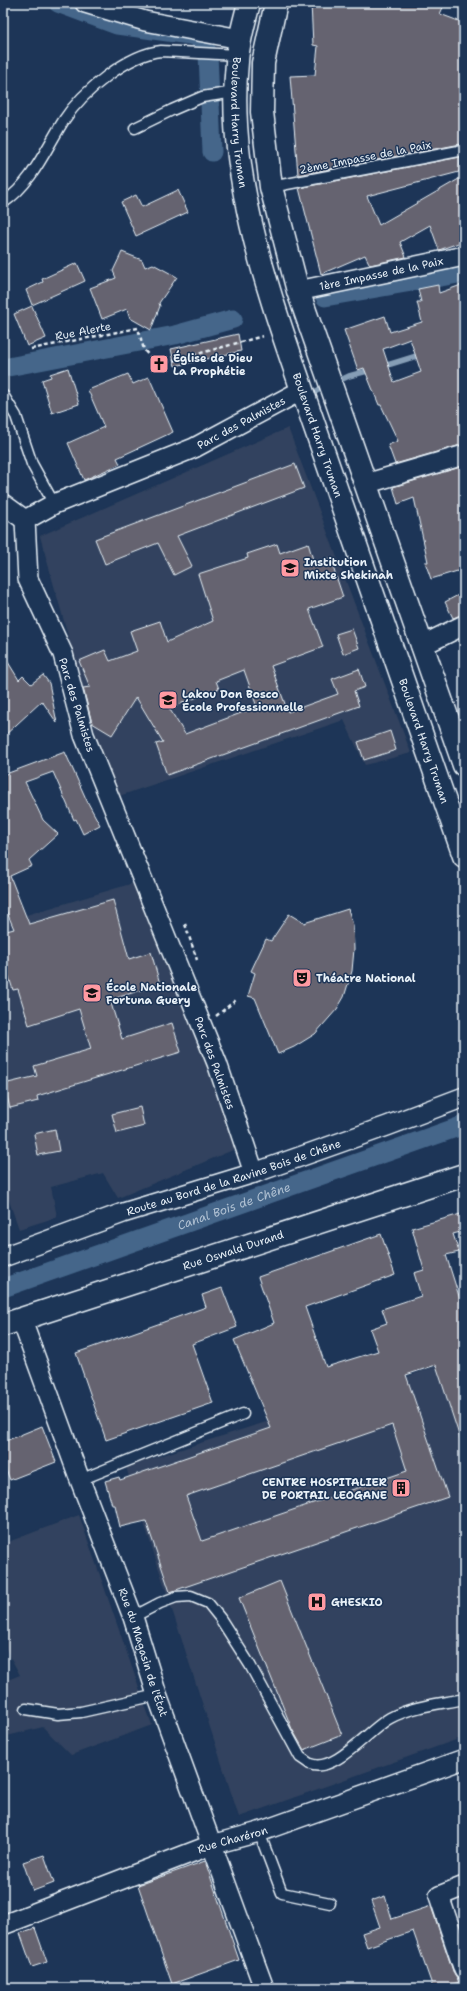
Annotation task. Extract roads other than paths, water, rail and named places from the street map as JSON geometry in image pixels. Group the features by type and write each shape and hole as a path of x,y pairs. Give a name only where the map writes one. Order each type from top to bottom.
{"main road":[{"name":"Boulevard Harry Truman","path":"249,3 239,47 235,92 239,166 260,259 302,390 464,856"},
{"name":"Boulevard Harry Truman","path":"276,3 263,63 262,112 271,187 298,291 421,646 464,765"},
{"name":"Rue Oswald Durand","path":"12,1322 464,1174"}],"street":[{"path":"85,3 239,47"},
{"name":"1ère Impasse de la Paix","path":"298,291 464,256"},
{"name":"Parc des Palmistes","path":"254,1173 217,1063 84,735 63,654 28,579 25,520 54,504 194,448 302,390"},
{"path":"366,484 464,455"},
{"path":"3,504 25,520"},
{"path":"421,646 464,625"},
{"name":"Route au Bord de la Ravine Bois de Chêne","path":"4,1255 123,1213 254,1173 464,1097"},
{"name":"Rue du Magasin de l'État","path":"12,1322 80,1480 133,1617 157,1695 264,1988"},
{"name":"Rue Charéron","path":"3,1925 211,1845 259,1832 464,1758"},
{"path":"464,1886 439,1896 464,1970"}],"lane":[{"path":"3,203 15,195 28,180 65,118 80,101 113,72 135,57 150,52 239,47"},
{"path":"135,128 202,97 235,92"},
{"name":"2ème Impasse de la Paix","path":"271,187 464,150"},
{"path":"3,395 16,416 32,464 54,504"},
{"path":"80,1480 243,1414"},
{"path":"133,1617 160,1602 176,1597 191,1596 208,1603 220,1618 250,1665 300,1757 311,1764 324,1765 337,1760 390,1718 413,1710 464,1699"},
{"path":"26,1709 58,1714 81,1712 157,1695"},
{"path":"259,1832 282,1893 330,1903"}],"waterway":[{"path":"58,3 117,25 197,36 208,53 212,152"},
{"path":"325,297 464,273"},
{"path":"3,368 175,335 233,319"},
{"path":"381,367 423,354"},
{"path":"334,383 349,376 371,370"},
{"path":"309,395 326,386"},
{"name":"Canal Bois de Chêne","path":"3,1288 464,1125"}],"place":[{"name":"Église de Dieu La Prophétie","path":"159,364"},
{"name":"Institution Mixte Shekinah","path":"290,568"},
{"name":"Lakou Don Bosco École Professionnelle","path":"168,700"},
{"name":"Théatre National","path":"302,978"},
{"name":"École Nationale Fortuna Guery","path":"92,993"},
{"name":"CENTRE HOSPITALIER DE PORTAIL LEOGANE","path":"401,1488"},
{"name":"GHESKIO","path":"317,1602"}]}
